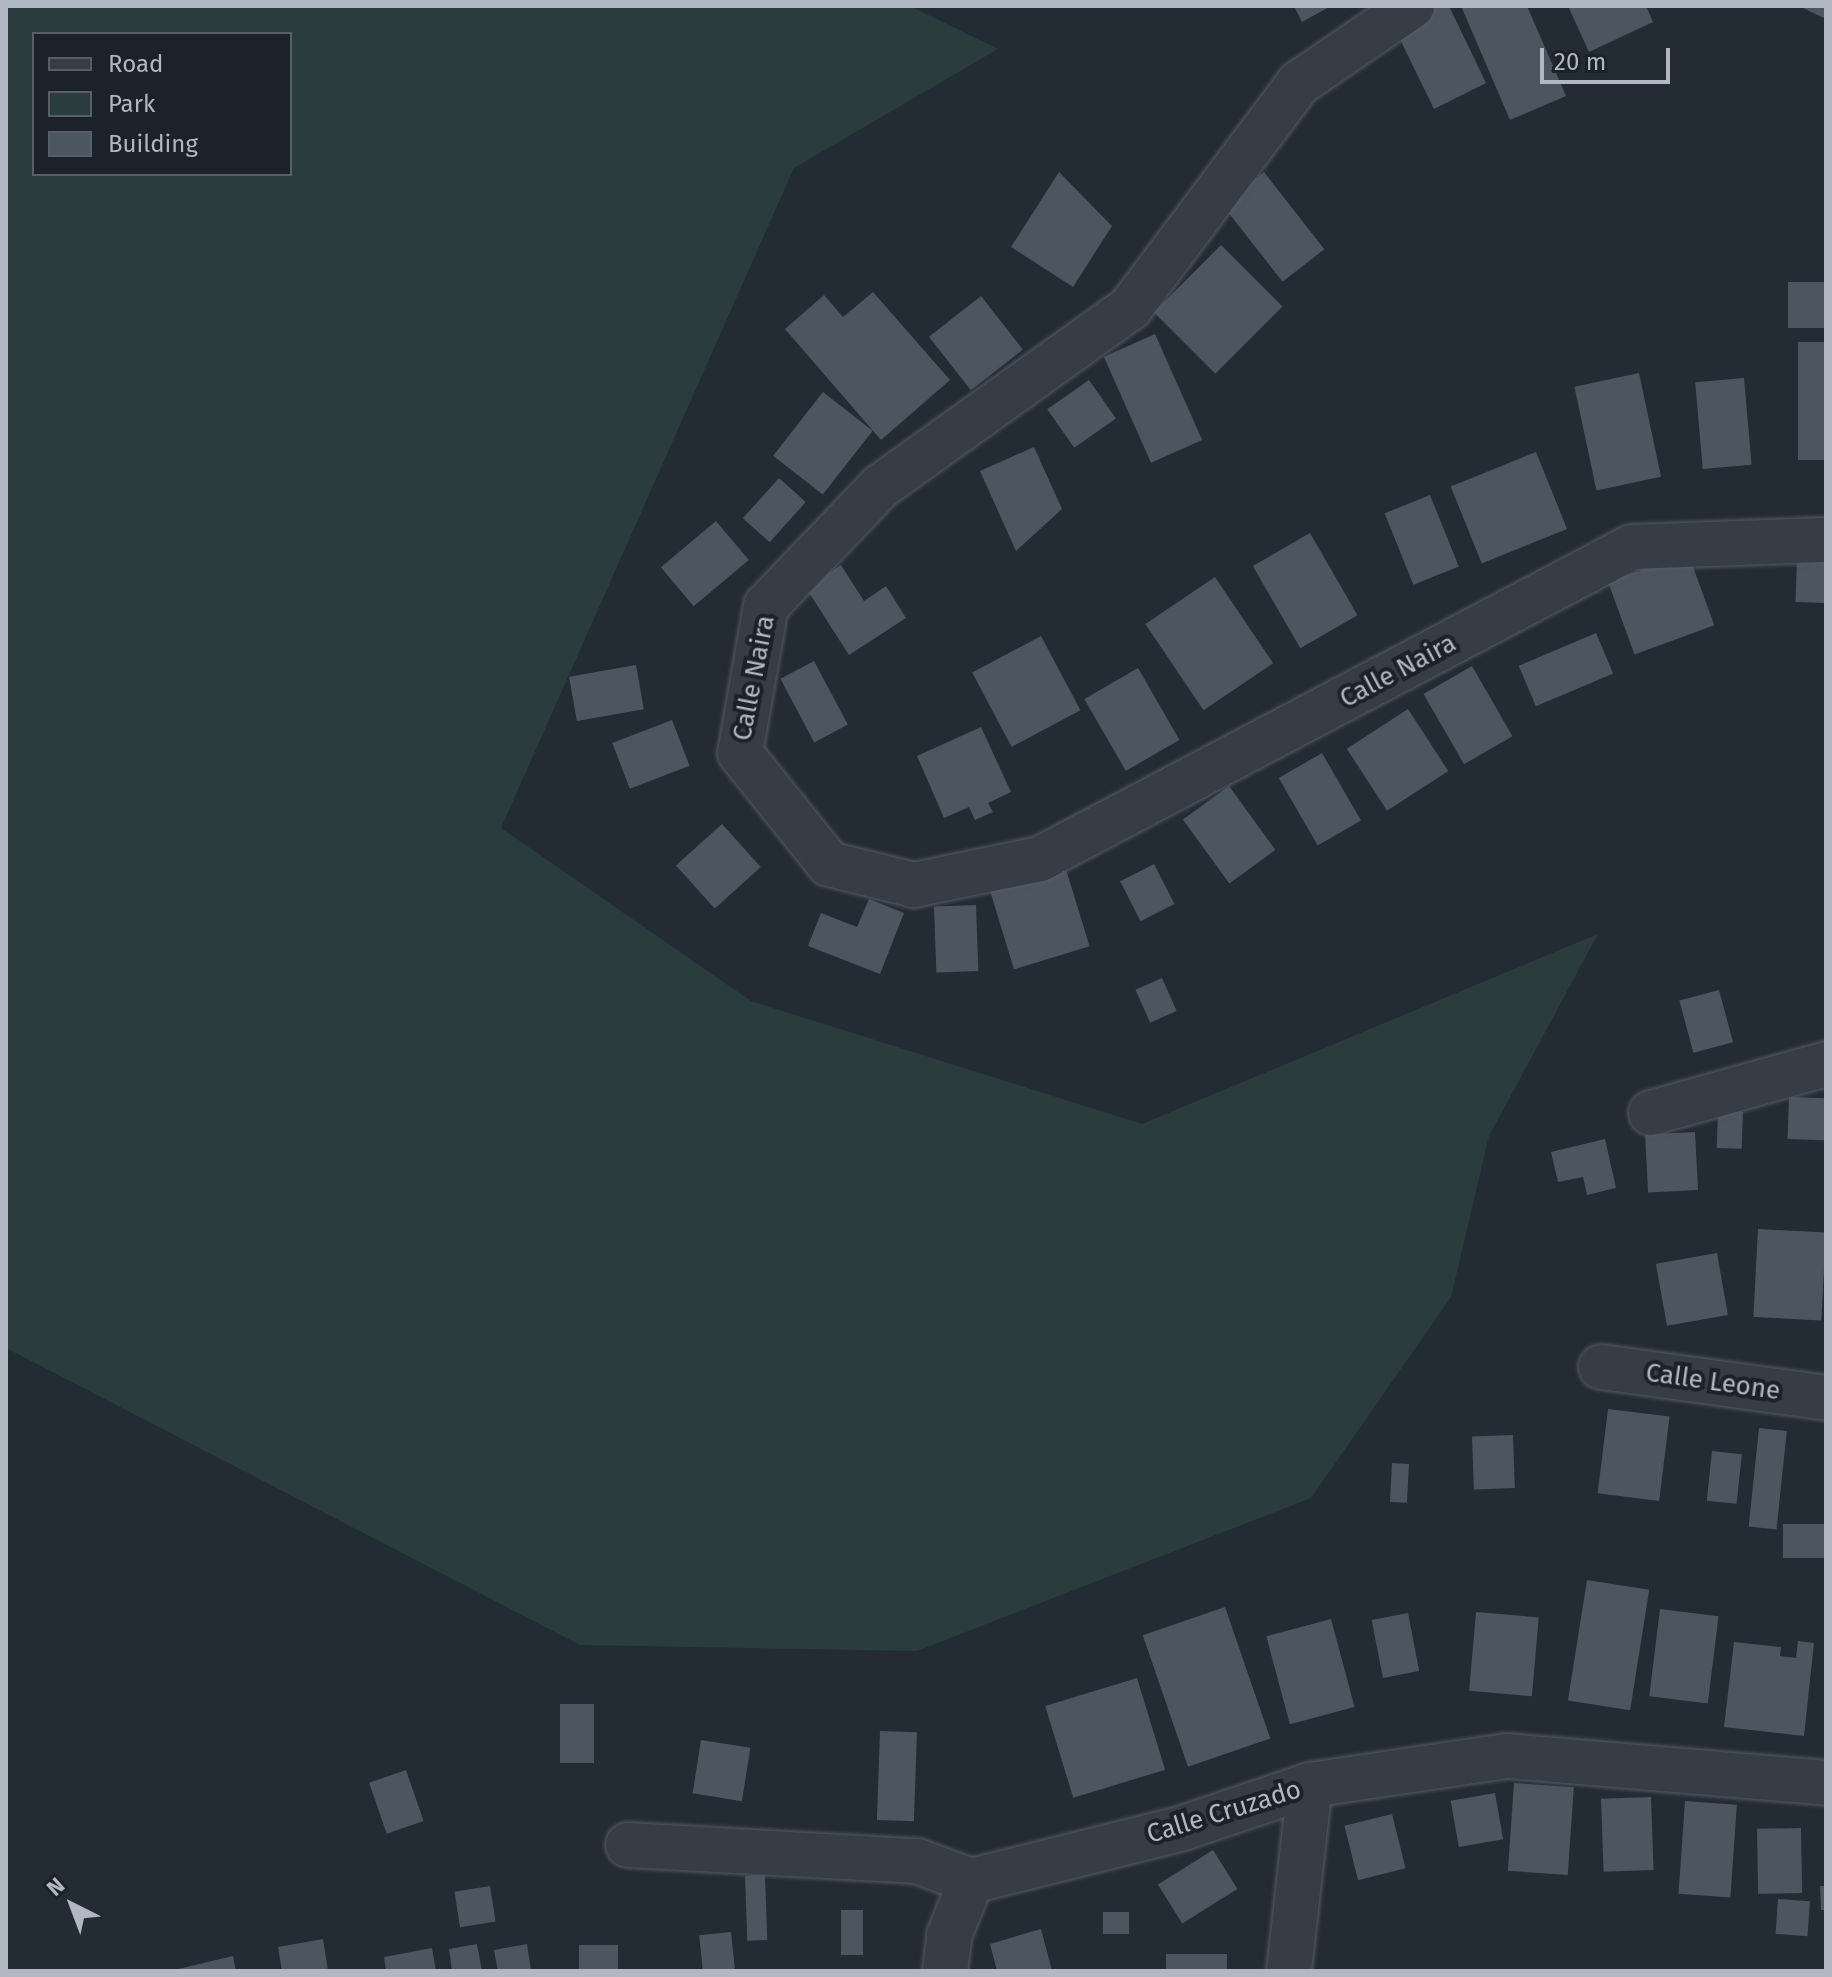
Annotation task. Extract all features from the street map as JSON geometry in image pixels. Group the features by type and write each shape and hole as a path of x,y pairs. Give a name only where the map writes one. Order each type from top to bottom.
{"street":[{"name":"Calle Naira","path":"1412,6 1299,83 1130,308 881,486 766,606 740,753 829,864 914,885 1040,859 1632,547 1826,540"},
{"path":"1651,1113 1826,1064"},
{"name":"Calle Leone","path":"1601,1367 1826,1398"},
{"name":"Calle Cruzado","path":"971,1881 1183,1828 1310,1785 1507,1756 1826,1783"},
{"path":"1289,1971 1310,1785"},
{"path":"628,1845 917,1861 971,1881 949,1936 945,1971"}],"green space":[{"path":"6,6 910,6 998,49 794,168 501,828 751,1001 1142,1124 1598,934 1489,1136 1451,1297 1311,1498 917,1651 580,1645 6,1348"}],"building":[{"path":"1294,6 1331,6 1302,22"},
{"path":"1427,6 1449,6 1486,83 1434,109 1392,23"},
{"path":"1461,6 1527,6 1566,96 1510,120"},
{"path":"1568,6 1646,6 1653,22 1589,52"},
{"path":"1799,6 1826,6 1826,19"},
{"path":"1059,172 1112,226 1073,287 1011,247"},
{"path":"1264,172 1324,249 1283,282 1222,205"},
{"path":"1221,245 1283,307 1215,374 1154,312"},
{"path":"1788,282 1826,282 1826,328 1788,328"},
{"path":"873,292 950,380 881,440 785,329 824,295 843,317"},
{"path":"981,296 1023,350 971,390 929,337"},
{"path":"1155,334 1202,440 1151,463 1104,357"},
{"path":"1798,342 1826,342 1826,460 1798,460"},
{"path":"1639,373 1661,477 1596,490 1574,387"},
{"path":"1744,378 1752,465 1703,469 1695,382"},
{"path":"1089,380 1116,419 1074,448 1047,409"},
{"path":"823,392 873,431 823,495 773,456"},
{"path":"1034,447 1062,509 1016,551 980,471"},
{"path":"1536,452 1567,529 1482,563 1451,486"},
{"path":"779,478 806,502 770,542 743,518"},
{"path":"1430,495 1459,566 1413,585 1385,513"},
{"path":"716,521 749,560 694,606 661,567"},
{"path":"1310,533 1358,615 1300,648 1253,566"},
{"path":"1688,553 1714,625 1634,654 1608,582"},
{"path":"1797,559 1826,560 1824,603 1795,602"},
{"path":"841,565 864,601 886,586 906,618 849,655 806,588"},
{"path":"1215,577 1273,663 1204,710 1145,624"},
{"path":"1596,633 1613,674 1536,706 1519,666"},
{"path":"1041,636 1080,710 1012,747 972,673"},
{"path":"814,661 848,725 814,742 780,679"},
{"path":"636,665 644,709 577,721 569,677"},
{"path":"1472,666 1512,736 1464,764 1424,694"},
{"path":"1138,668 1180,740 1126,771 1084,699"},
{"path":"1408,709 1448,771 1387,811 1347,749"},
{"path":"672,720 690,766 630,789 612,743"},
{"path":"981,727 1011,792 988,803 993,812 975,820 969,807 944,818 917,756"},
{"path":"1322,753 1361,821 1318,846 1279,778"},
{"path":"1229,786 1275,850 1229,883 1183,820"},
{"path":"722,824 761,867 715,909 676,865"},
{"path":"1154,864 1174,904 1141,921 1120,881"},
{"path":"1065,866 1090,946 1014,969 989,889"},
{"path":"869,899 904,913 880,974 808,946 821,913 857,927"},
{"path":"976,905 978,971 936,972 934,906"},
{"path":"1162,978 1177,1011 1150,1023 1136,990"},
{"path":"1719,990 1733,1042 1693,1053 1679,1001"},
{"path":"1789,1097 1826,1098 1825,1140 1788,1139"},
{"path":"1718,1111 1743,1112 1742,1149 1717,1148"},
{"path":"1695,1132 1698,1190 1648,1193 1645,1135"},
{"path":"1605,1139 1616,1188 1587,1195 1583,1177 1558,1182 1551,1152"},
{"path":"1758,1229 1826,1233 1821,1320 1753,1317"},
{"path":"1717,1253 1728,1315 1667,1326 1656,1264"},
{"path":"1608,1409 1670,1417 1659,1501 1598,1493"},
{"path":"1759,1428 1787,1431 1776,1529 1749,1526"},
{"path":"1513,1435 1515,1488 1474,1489 1472,1436"},
{"path":"1712,1451 1742,1454 1737,1504 1707,1501"},
{"path":"1392,1463 1409,1464 1407,1503 1390,1502"},
{"path":"1783,1524 1826,1524 1826,1558 1783,1558"},
{"path":"1587,1580 1649,1590 1630,1710 1568,1700"},
{"path":"1225,1607 1270,1738 1188,1767 1143,1635"},
{"path":"1660,1609 1719,1616 1708,1704 1649,1696"},
{"path":"1476,1612 1539,1617 1532,1696 1469,1691"},
{"path":"1408,1613 1419,1671 1383,1678 1372,1620"},
{"path":"1331,1619 1355,1707 1290,1724 1266,1636"},
{"path":"1798,1641 1814,1643 1804,1736 1724,1727 1734,1642 1781,1647 1780,1656 1796,1658"},
{"path":"1137,1678 1165,1770 1073,1798 1045,1706"},
{"path":"560,1704 594,1704 594,1763 560,1763"},
{"path":"880,1731 917,1732 914,1821 877,1820"},
{"path":"701,1740 750,1748 742,1801 693,1793"},
{"path":"406,1770 424,1821 387,1834 369,1783"},
{"path":"1514,1783 1574,1787 1568,1875 1508,1871"},
{"path":"1495,1793 1503,1839 1459,1847 1451,1801"},
{"path":"1651,1797 1654,1870 1604,1872 1601,1799"},
{"path":"1685,1801 1737,1805 1730,1897 1679,1894"},
{"path":"1392,1814 1406,1868 1358,1880 1344,1826"},
{"path":"1801,1828 1802,1893 1758,1894 1757,1829"},
{"path":"1213,1850 1237,1889 1182,1923 1158,1884"},
{"path":"765,1875 767,1940 747,1941 745,1876"},
{"path":"490,1886 496,1922 460,1927 454,1892"},
{"path":"1820,1886 1826,1886 1826,1910 1821,1910"},
{"path":"1778,1899 1810,1901 1807,1936 1776,1934"},
{"path":"841,1910 863,1910 863,1955 841,1955"},
{"path":"1103,1912 1129,1912 1129,1934 1103,1934"},
{"path":"1041,1929 1052,1971 997,1971 990,1944"},
{"path":"731,1932 735,1969 703,1971 699,1935"},
{"path":"323,1939 328,1971 282,1971 278,1947"},
{"path":"477,1944 482,1971 452,1971 449,1949"},
{"path":"527,1944 531,1971 498,1971 494,1950"},
{"path":"579,1945 618,1945 618,1971 579,1971"},
{"path":"432,1948 436,1971 386,1971 384,1957"},
{"path":"1166,1954 1227,1954 1227,1971 1166,1971"},
{"path":"233,1956 236,1971 174,1971 174,1970"}]}
